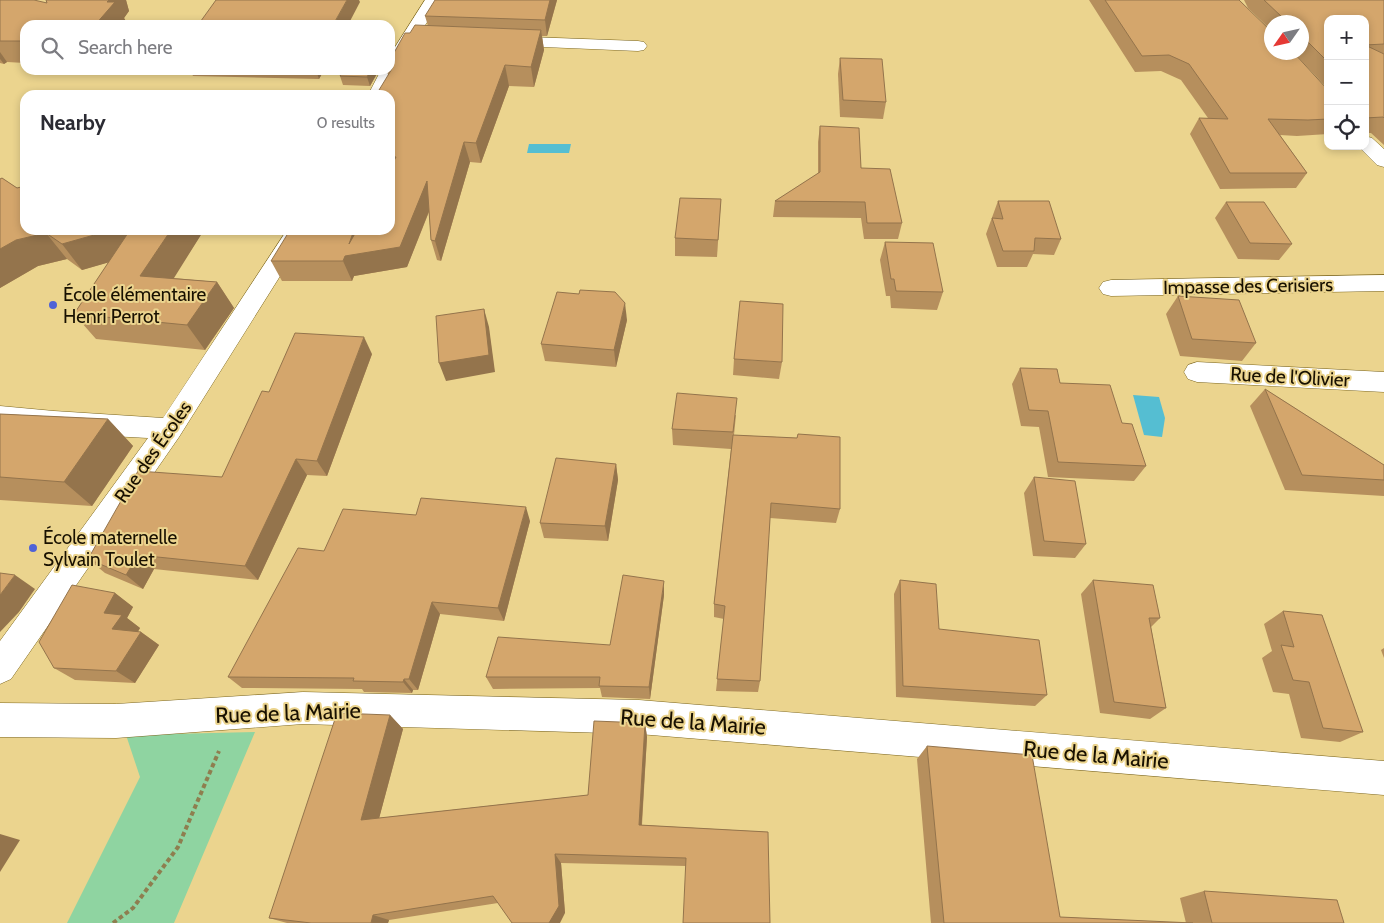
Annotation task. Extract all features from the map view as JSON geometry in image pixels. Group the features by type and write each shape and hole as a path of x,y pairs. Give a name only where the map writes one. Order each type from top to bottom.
{"street":[{"path":"395,62 433,0"},
{"path":"408,38 427,39"},
{"path":"485,41 638,46"},
{"path":"380,90 388,75"},
{"path":"1369,146 1384,161"},
{"name":"Rue des Écoles","path":"0,668 170,429 295,235"},
{"name":"Impasse des Cerisiers","path":"1111,288 1384,283"},
{"name":"Rue de l'Olivier","path":"1196,372 1384,382"},
{"path":"0,416 54,422 170,429"},
{"name":"Rue de la Mairie","path":"0,720 116,721 304,708 639,717 1384,778"}],"path":[{"path":"113,923 132,908 178,847 235,713"}],"green space":[{"path":"255,732 174,923 67,923 140,777 126,735"}],"water":[{"path":"529,144 571,144 569,153 527,153"},
{"path":"1133,395 1159,397 1165,418 1162,437 1144,435"}],"building":[{"path":"0,0 34,0 47,3 46,0 109,0 107,2 115,2 99,20 20,20 20,41 0,41"},
{"path":"216,0 347,0 336,20 202,20"},
{"path":"435,0 550,0 545,20 425,16"},
{"path":"1105,0 1239,0 1264,24 1264,60 1300,60 1324,86 1324,119 1268,119 1307,173 1230,173 1199,118 1228,119 1189,64 1169,55 1142,56"},
{"path":"1264,0 1384,0 1384,44 1369,45 1369,15 1324,15 1324,58 1309,43 1309,15 1280,15"},
{"path":"415,25 541,30 531,67 505,65 476,143 464,142 435,241 431,240 427,181 400,247 345,256 343,261 271,261 287,235 352,235 349,244 354,235 395,235 395,90 379,90 388,75 395,75 395,51 405,33 410,33"},
{"path":"1369,47 1384,54 1383,117 1369,118"},
{"path":"840,58 882,59 886,102 843,100"},
{"path":"341,75 368,75 367,77"},
{"path":"820,126 859,128 861,168 890,169 902,223 867,223 865,202 775,201 820,172"},
{"path":"2,178 17,188 20,187 20,235 37,235 16,240 0,249 0,179"},
{"path":"680,198 721,199 718,240 675,238"},
{"path":"998,201 1049,201 1061,239 1035,238 1034,251 1003,251 992,218 1003,219"},
{"path":"1226,202 1264,202 1292,244 1250,243"},
{"path":"49,235 94,235 62,244"},
{"path":"127,235 168,235 140,276 217,282 187,325 74,314"},
{"path":"885,242 933,243 943,292 896,291 894,279 891,279"},
{"path":"580,290 615,292 625,303 614,350 541,344 557,292 579,294"},
{"path":"1178,296 1239,300 1256,343 1192,339"},
{"path":"740,301 783,304 782,362 734,359"},
{"path":"484,309 489,355 439,363 436,316"},
{"path":"295,333 364,337 317,461 296,459 245,566 138,555 126,575 88,559 138,471 222,477 262,391 269,392"},
{"path":"1020,368 1057,369 1060,383 1110,385 1122,423 1132,424 1146,466 1058,462 1048,411 1029,410"},
{"path":"1265,389 1384,465 1384,480 1302,475"},
{"path":"677,393 737,398 733,432 672,429"},
{"path":"0,414 108,419 64,482 0,477"},
{"path":"798,434 840,437 840,509 771,503 760,681 717,679 725,606 714,604 733,435 797,438"},
{"path":"556,458 616,464 605,526 540,523"},
{"path":"1034,477 1075,481 1086,544 1044,541"},
{"path":"421,498 526,507 498,608 432,602 409,679 404,679 403,682 353,681 354,678 228,677 298,548 324,551 343,509 416,515"},
{"path":"0,573 15,575 0,595"},
{"path":"623,575 664,581 649,687 599,686 600,677 486,677 498,637 610,645"},
{"path":"900,580 936,584 939,629 1039,640 1047,695 903,686"},
{"path":"1093,580 1153,585 1160,618 1149,618 1166,708 1114,702"},
{"path":"72,585 115,593 104,613 122,615 112,629 141,632 116,671 54,668 39,642"},
{"path":"1283,611 1322,615 1363,732 1323,728 1309,682 1293,680 1281,645 1294,647"},
{"path":"337,713 390,715 361,820 588,795 594,721 645,723 639,825 768,832 770,923 683,923 686,858 555,854 559,906 549,923 512,923 493,896 373,915 371,923 311,923 269,918"},
{"path":"927,746 1032,755 1060,917 1193,923 944,923"},
{"path":"1204,891 1337,900 1344,923 1212,923"}],"place":[{"name":"École élémentaire Henri Perrot","path":"53,305"},
{"name":"École maternelle Sylvain Toulet","path":"33,548"}]}
